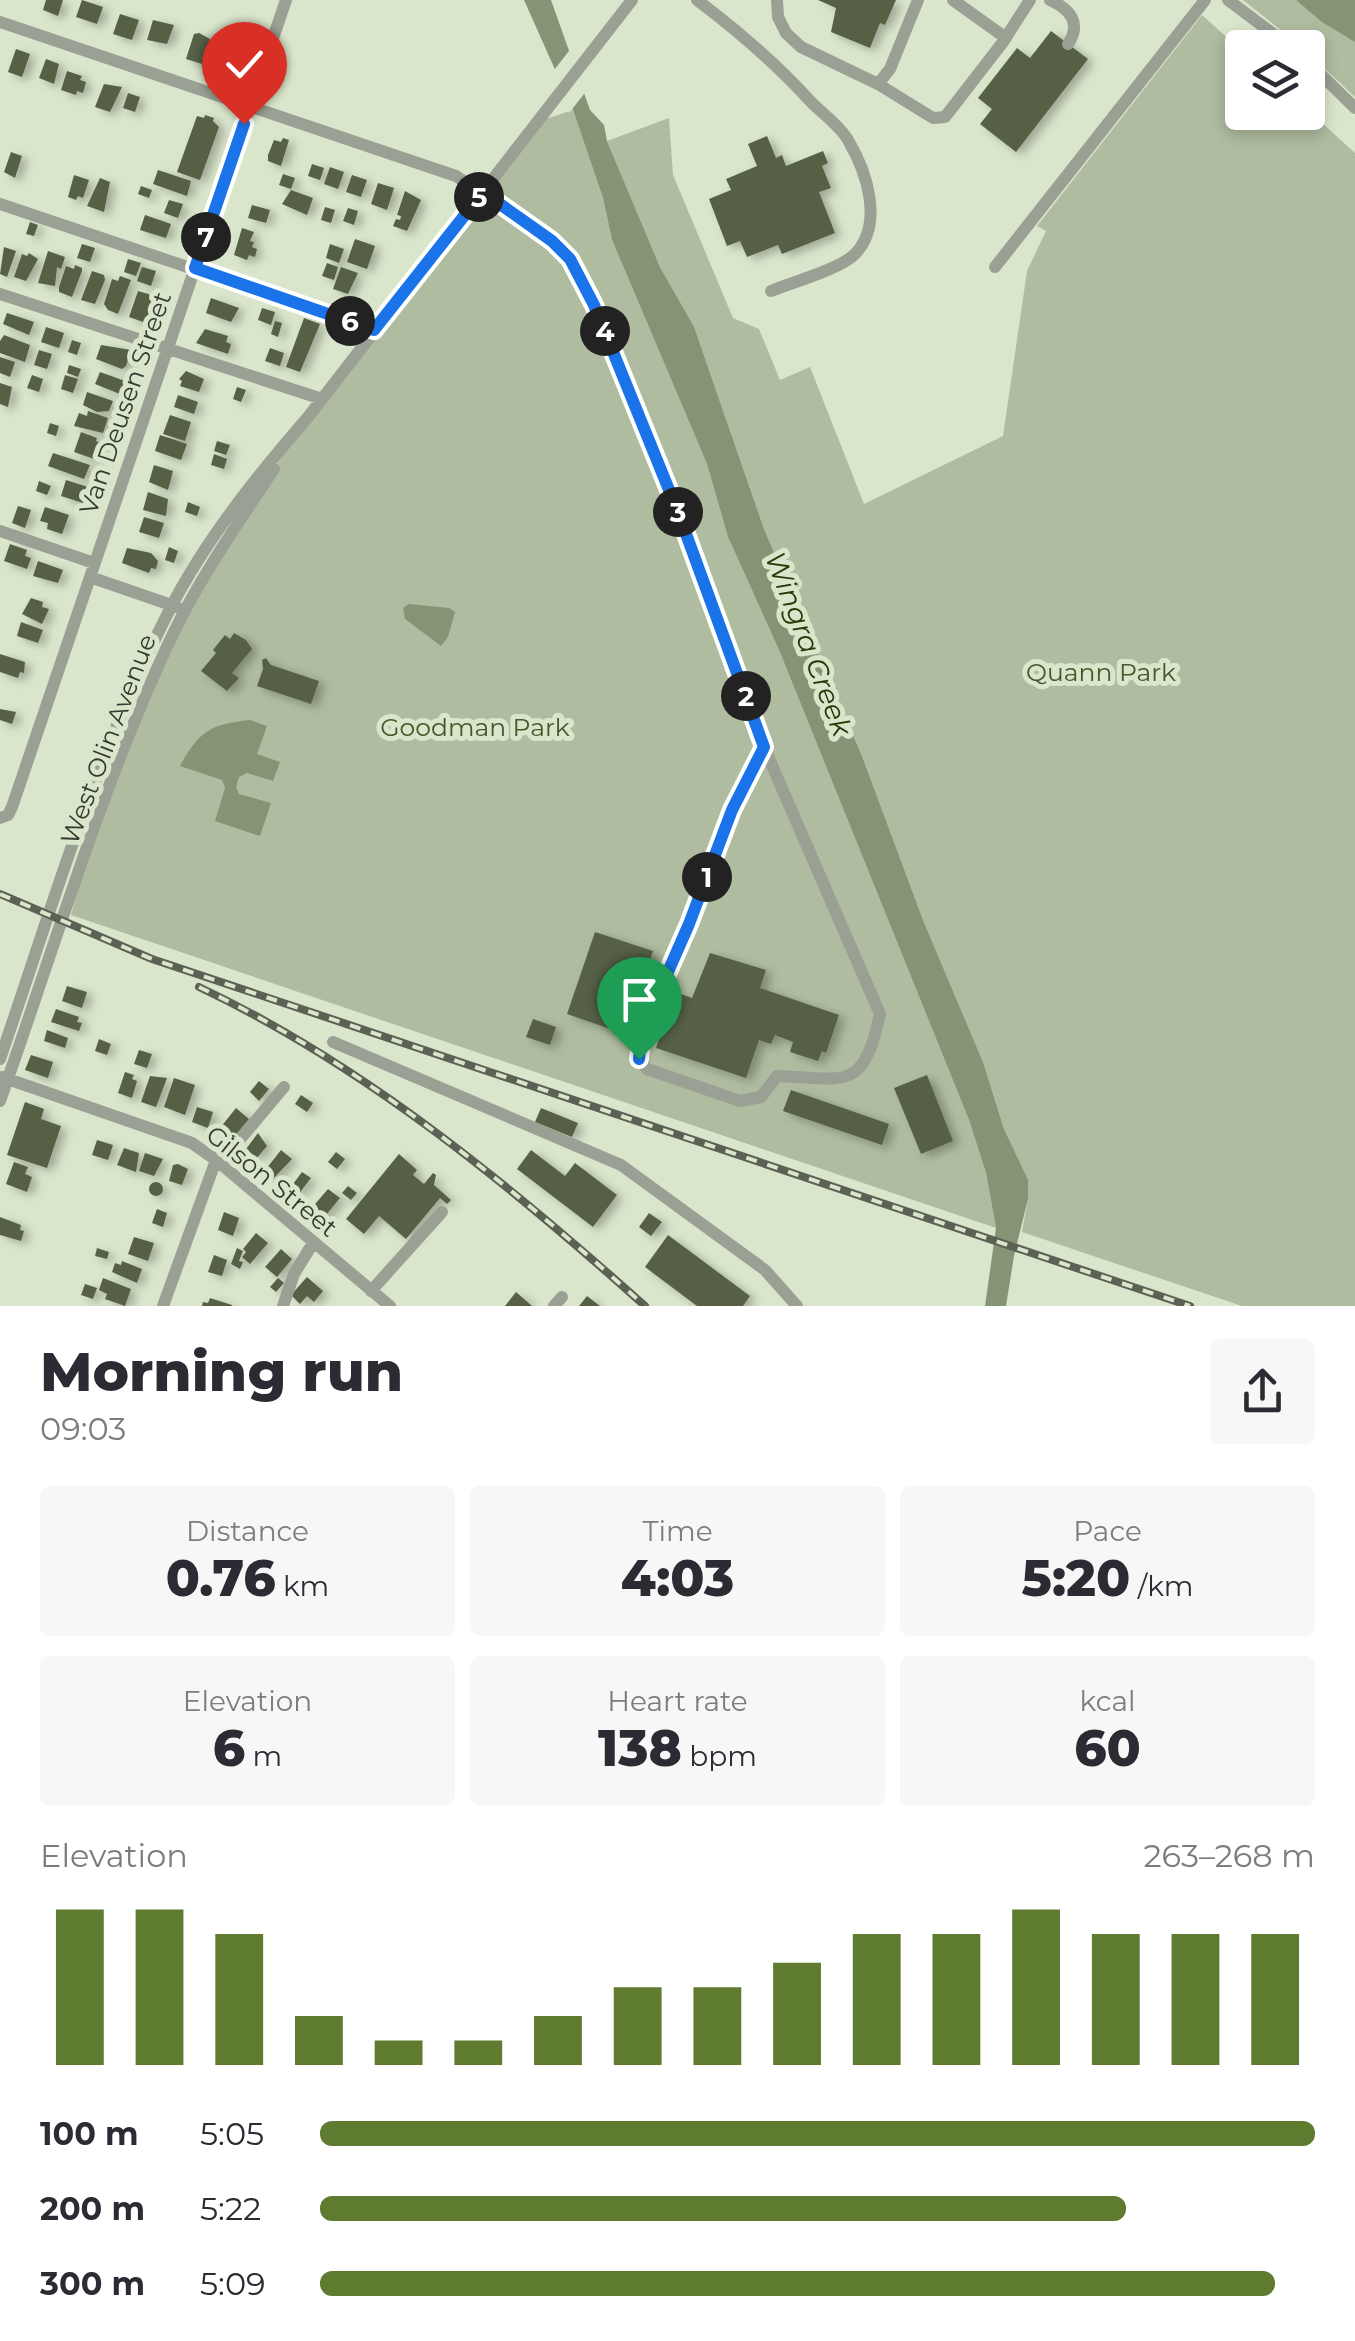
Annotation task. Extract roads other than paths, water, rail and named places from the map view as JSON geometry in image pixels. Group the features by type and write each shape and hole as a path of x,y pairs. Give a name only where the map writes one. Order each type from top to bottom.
{"street":[{"name":"Van Deusen Street","path":"2,818 12,806 286,0"},
{"name":"West Olin Avenue","path":"0,1059 104,759 143,665 232,511 632,0"},
{"path":"696,0 745,36 848,139 872,202 866,242 852,258 771,291"},
{"path":"777,0 778,18 786,33 802,47 878,84 934,118 945,117 1030,0"},
{"path":"878,84 890,69 918,0"},
{"path":"952,0 1006,38"},
{"path":"1050,0 1072,15 1074,35 1068,44"},
{"path":"995,267 1205,0"},
{"path":"1228,0 1268,30"},
{"path":"0,22 456,176 552,241 570,259 594,305 678,512 764,747 880,1014 873,1045 860,1067 841,1080 777,1076 762,1097 740,1101 657,1074 639,1059 642,1031 689,924 732,810 764,747"},
{"path":"1325,79 1355,108"},
{"path":"0,204 374,330"},
{"path":"0,294 322,399"},
{"path":"1,535 94,563"},
{"path":"90,577 179,607"},
{"name":"West Olin Avenue","path":"0,1101 17,1009"},
{"path":"333,1042 621,1165 765,1270 798,1306"},
{"name":"Gilson Street","path":"4,1078 192,1143 390,1306"},
{"path":"164,1306 218,1162 284,1086"},
{"path":"372,1291 442,1212"},
{"path":"283,1306 294,1274 313,1243"}],"water":[{"name":"Wingra Creek","path":"524,0 551,0 590,110 604,125 607,141 660,267 694,327 764,529 862,756 923,920 983,1062 1004,1129 1028,1180 1028,1199 1006,1306 985,1306 996,1228 986,1173 969,1120 779,650 728,537 707,464 612,240 603,198 573,110"},
{"path":"1296,0 1355,0 1355,42 1322,22"},
{"path":"409,604 455,612 448,637 441,646 405,619 403,608"},
{"path":"250,720 267,726 257,754 280,762 273,781 247,773 239,777 236,787 239,794 271,803 260,836 215,821 225,788 222,780 180,766 208,731"}],"railway":[{"path":"0,894 152,959 1190,1306"},
{"path":"199,987 319,1053 433,1130 542,1216 645,1306"}],"park label":[{"name":"Quann Park","path":"1101,672"},
{"name":"Goodman Park","path":"475,727"}]}
